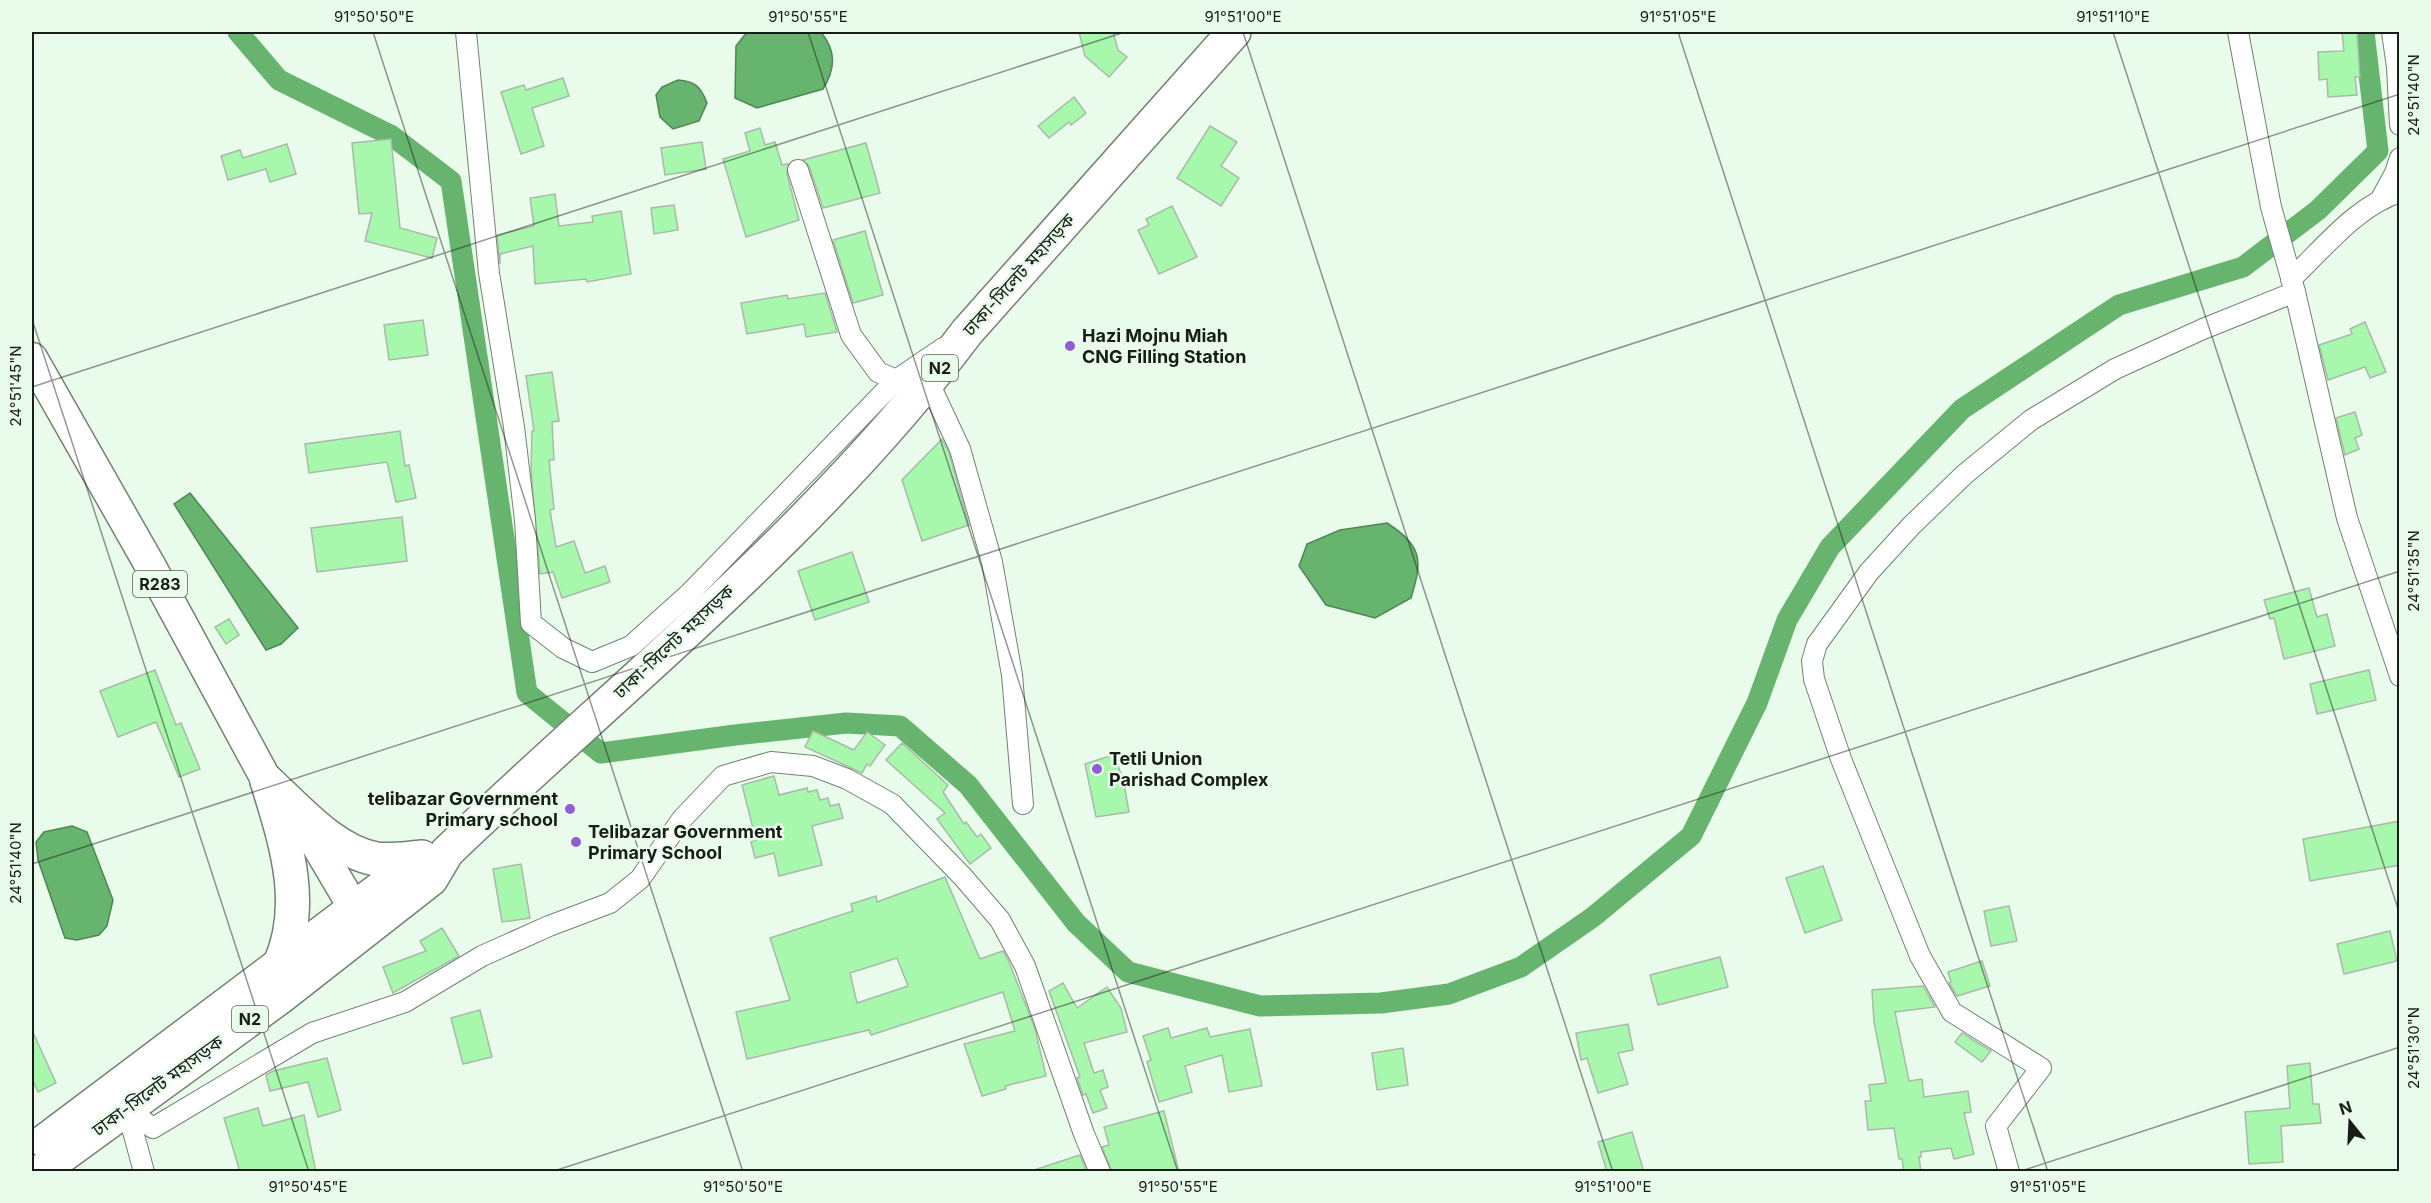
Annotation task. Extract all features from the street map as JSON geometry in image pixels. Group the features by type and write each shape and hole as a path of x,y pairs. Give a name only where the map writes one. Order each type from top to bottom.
{"highway":[{"name":"ঢাকা-সিলেট মহাসড়ক","path":"40,1172 338,952 365,917 434,854 478,822 779,545 929,383 967,332 1234,32"},
{"name":"R283","path":"267,782 324,832 350,850 377,859 434,854"},
{"name":"R283","path":"267,782 289,861 294,901 290,942 279,966"},
{"path":"32,1151 279,966 365,917"}],"main road":[{"name":"R283","path":"32,357 151,567 267,782 288,812 306,827 348,898 365,917"}],"street":[{"path":"466,32 489,273 514,427 525,520 531,624 562,648 592,662 631,646 744,540 896,380 967,332"},
{"path":"2238,32 2271,207 2291,278 2347,518 2400,676"},
{"path":"2392,32 2397,67 2400,125"},
{"path":"2009,1172 1996,1126 2041,1068 1952,1012 1920,956 1841,759 1814,679 1812,661 1817,644 1869,572 1912,525 1965,474 2031,420 2115,369 2203,329 2291,278 2354,218 2391,194 2400,159"},
{"path":"798,170 851,335 878,372 896,380"},
{"path":"929,383 960,449 992,562 1012,675 1023,804"},
{"path":"127,1109 153,1128 312,1033 405,1002 482,956 549,926 610,903 640,879 681,819 723,776 771,762 813,766 848,779 892,804 1000,920 1025,966 1084,1134 1101,1172"},
{"path":"127,1109 144,1172"}],"shaded area":[{"path":"747,32 821,32 832,53 832,67 823,89 757,108 735,98 736,46"},
{"path":"678,80 697,86 707,103 699,121 673,129 660,117 656,95 662,87"},
{"path":"190,493 298,628 281,644 266,650 174,504"},
{"path":"1387,523 1407,539 1417,554 1417,573 1411,598 1375,618 1326,605 1299,566 1307,544 1340,530"},
{"path":"72,826 87,832 113,900 107,926 99,935 77,940 65,938 38,860 36,842 44,832"}],"building":[{"path":"1079,32 1113,32 1118,50 1127,57 1109,77 1085,56"},
{"path":"2342,32 2357,32 2360,77 2355,77 2357,95 2328,97 2327,79 2319,80 2318,52 2344,51"},
{"path":"563,78 569,96 532,108 544,146 521,154 501,92 524,85 526,90"},
{"path":"1074,97 1086,113 1071,125 1069,122 1049,138 1038,126"},
{"path":"1210,126 1237,142 1221,166 1239,178 1221,206 1177,178"},
{"path":"760,128 765,145 775,142 782,165 788,164 787,174 799,220 746,237 723,159 750,151 745,133"},
{"path":"391,139 400,228 437,238 432,258 365,241 372,213 359,214 352,143"},
{"path":"702,142 706,169 665,175 661,148"},
{"path":"866,143 880,193 823,208 809,166 803,160"},
{"path":"287,144 296,174 270,182 266,169 228,180 221,156 240,150 243,158"},
{"path":"555,194 559,226 593,222 592,216 621,211 631,274 587,282 586,279 535,284 533,246 500,254 500,264 497,235 534,226 530,198"},
{"path":"674,205 678,230 654,234 651,208"},
{"path":"1172,206 1197,257 1159,274 1138,230 1149,225 1146,219"},
{"path":"865,231 883,295 853,303 833,240"},
{"path":"825,293 837,332 806,337 804,324 747,334 741,303 787,295 788,299"},
{"path":"423,320 428,355 389,360 384,325"},
{"path":"2365,322 2386,372 2370,378 2365,367 2328,380 2319,345 2352,334 2350,329"},
{"path":"552,372 559,421 552,422 554,460 549,460 554,509 550,510 556,547 574,541 585,573 605,566 610,582 562,598 553,572 540,574 531,470 532,431 534,431 526,376"},
{"path":"2355,412 2362,435 2355,438 2359,449 2345,455 2336,418"},
{"path":"400,431 405,466 409,465 416,498 396,502 387,462 309,473 305,444"},
{"path":"942,439 949,453 969,525 922,541 902,480"},
{"path":"402,517 407,561 317,572 311,528"},
{"path":"852,552 869,602 815,620 798,571"},
{"path":"2309,588 2317,617 2327,614 2335,646 2284,659 2274,618 2270,619 2264,600"},
{"path":"229,619 239,635 226,644 215,627"},
{"path":"155,670 176,725 181,723 200,769 179,777 156,722 118,737 100,691"},
{"path":"2369,670 2376,700 2317,714 2310,684"},
{"path":"813,731 854,750 867,732 885,745 870,766 867,764 862,773 805,747"},
{"path":"902,743 948,785 943,792 964,824 966,822 977,837 981,834 991,848 970,864 937,819 945,813 886,760"},
{"path":"1113,755 1123,778 1129,812 1096,817 1085,764"},
{"path":"774,776 779,795 807,788 808,792 817,790 820,800 828,798 830,806 839,804 843,818 812,826 822,865 779,876 774,853 755,858 751,842 756,840 742,785"},
{"path":"2400,821 2400,865 2310,881 2303,839"},
{"path":"521,864 530,918 502,922 493,869"},
{"path":"1823,866 1842,920 1805,933 1786,878"},
{"path":"945,877 980,959 1003,951 1009,962 1035,1029 1046,1076 1005,1086 1006,1089 982,1096 964,1044 1015,1031 1003,992 871,1035 869,1030 747,1059 736,1012 790,1000 770,938 853,911 851,904 876,896 877,902","holes":["897,958 908,986 857,1003 850,973"]},
{"path":"2009,906 2017,941 1991,946 1984,911"},
{"path":"442,928 459,956 393,993 383,967 426,951 420,941"},
{"path":"2390,931 2397,961 2344,974 2337,944"},
{"path":"1720,957 1728,987 1658,1005 1650,975"},
{"path":"1982,961 1990,986 1957,996 1949,983 1951,982 1948,972"},
{"path":"1063,983 1077,1008 1107,987 1121,1008 1127,1032 1084,1043 1094,1073 1103,1070 1108,1087 1100,1090 1107,1108 1093,1113 1086,1094 1083,1095 1077,1078 1080,1077 1049,991"},
{"path":"1923,986 1935,1007 1895,1012 1909,1081 1922,1079 1924,1097 1968,1091 1971,1112 1964,1113 1974,1154 1954,1159 1951,1148 1921,1152 1921,1157 1919,1157 1921,1172 1904,1172 1902,1159 1899,1159 1894,1128 1868,1130 1865,1101 1871,1101 1869,1085 1886,1083 1874,1022 1872,990"},
{"path":"480,1010 492,1057 463,1064 451,1018"},
{"path":"1628,1024 1633,1050 1618,1053 1628,1084 1598,1093 1587,1058 1581,1060 1576,1033"},
{"path":"1168,1028 1171,1038 1207,1028 1210,1037 1250,1029 1262,1086 1229,1092 1222,1055 1185,1066 1192,1092 1159,1102 1147,1062 1151,1060 1143,1036"},
{"path":"32,1030 56,1083 38,1092 32,1078"},
{"path":"1962,1033 1991,1051 1982,1062 1955,1042"},
{"path":"1403,1048 1408,1085 1377,1090 1372,1053"},
{"path":"327,1058 341,1110 318,1117 308,1082 270,1091 266,1075 273,1071"},
{"path":"2310,1063 2313,1104 2319,1104 2321,1123 2281,1126 2283,1162 2249,1164 2245,1112 2290,1108 2287,1066"},
{"path":"258,1108 263,1126 304,1115 316,1172 240,1172 224,1118"},
{"path":"1164,1111 1179,1172 1112,1172 1102,1147 1109,1145 1104,1127"},
{"path":"1632,1132 1644,1172 1607,1172 1598,1142"},
{"path":"1080,1155 1087,1172 1038,1172 1037,1169"}],"waterway":[{"path":"238,32 279,80 392,136 451,181 527,693 601,753 846,723 900,726 968,785 1076,923 1128,972 1260,1006 1381,1003 1449,994 1521,967 1593,917 1691,836 1757,703 1787,620 1830,547 1962,409 2119,305 2243,267 2318,210 2378,151 2364,32"}],"place":[{"name":"Hazi Mojnu Miah CNG Filling Station","path":"1070,346"},
{"name":"Tetli Union Parishad Complex","path":"1097,769"},
{"name":"telibazar Government Primary school","path":"570,809"},
{"name":"Telibazar Government Primary School","path":"576,842"}]}
